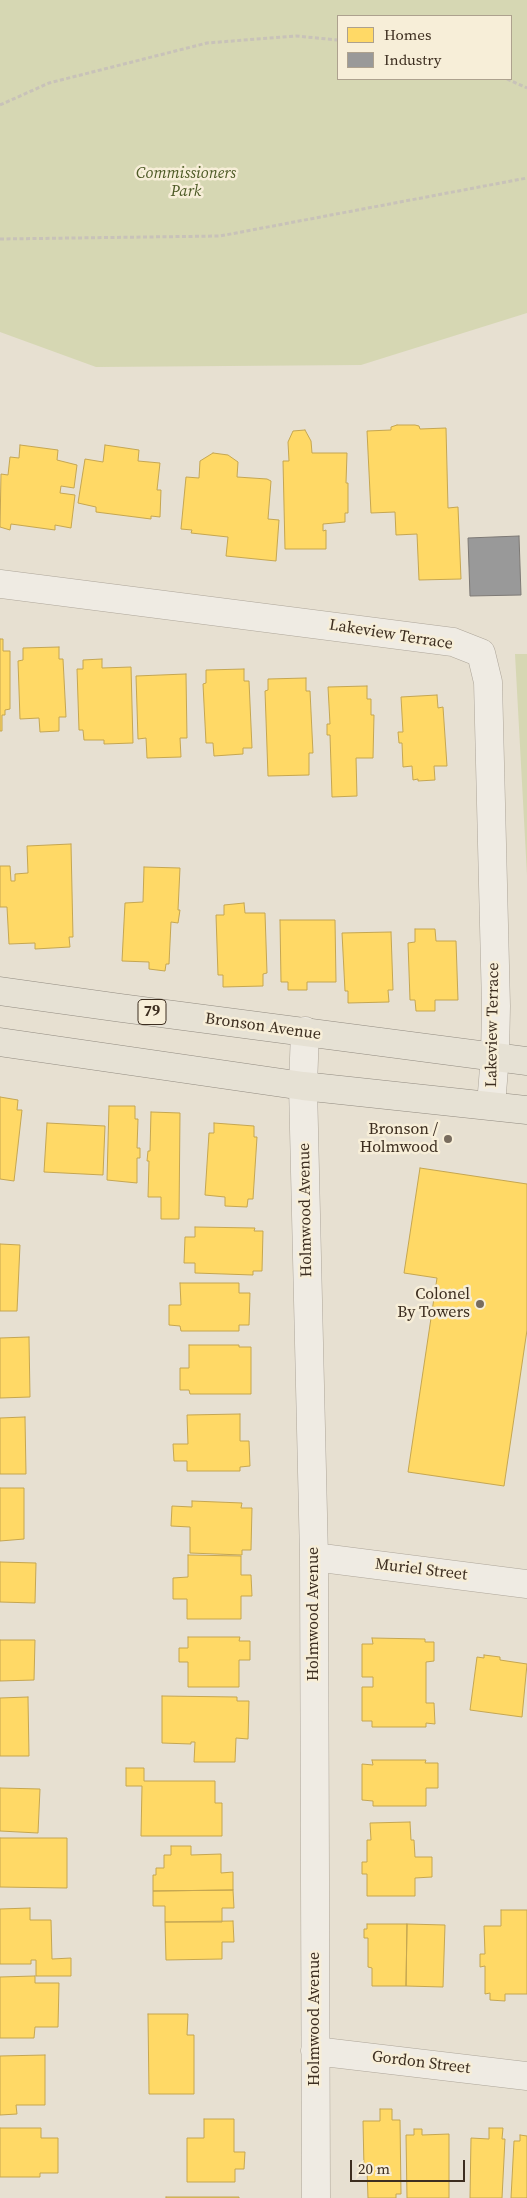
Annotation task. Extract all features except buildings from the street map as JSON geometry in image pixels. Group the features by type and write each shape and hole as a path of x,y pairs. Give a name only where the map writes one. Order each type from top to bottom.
{"main road":[{"name":"Bronson Avenue","path":"0,990 121,1008 527,1061"},
{"path":"0,1042 303,1086 527,1110"}],"street":[{"name":"Lakeview Terrace","path":"0,584 454,642 481,653 488,682 496,1006 495,1056 491,1105"},
{"name":"Holmwood Avenue","path":"304,1031 303,1086 314,1557 316,2198"},
{"name":"Muriel Street","path":"314,1557 527,1584"},
{"name":"Gordon Street","path":"315,2051 527,2076"}],"path":[{"path":"0,104 49,83 207,42 296,36 337,40"},
{"path":"510,80 527,88"},
{"path":"0,239 220,236 527,178"}],"green space":[{"name":"Commissioners Park","path":"0,0 527,0 527,313 361,365 96,367 0,332"},
{"path":"515,654 527,654 527,875"}],"place":[{"name":"Bronson / Holmwood","path":"448,1139"},
{"name":"Colonel By Towers","path":"480,1304"}]}
